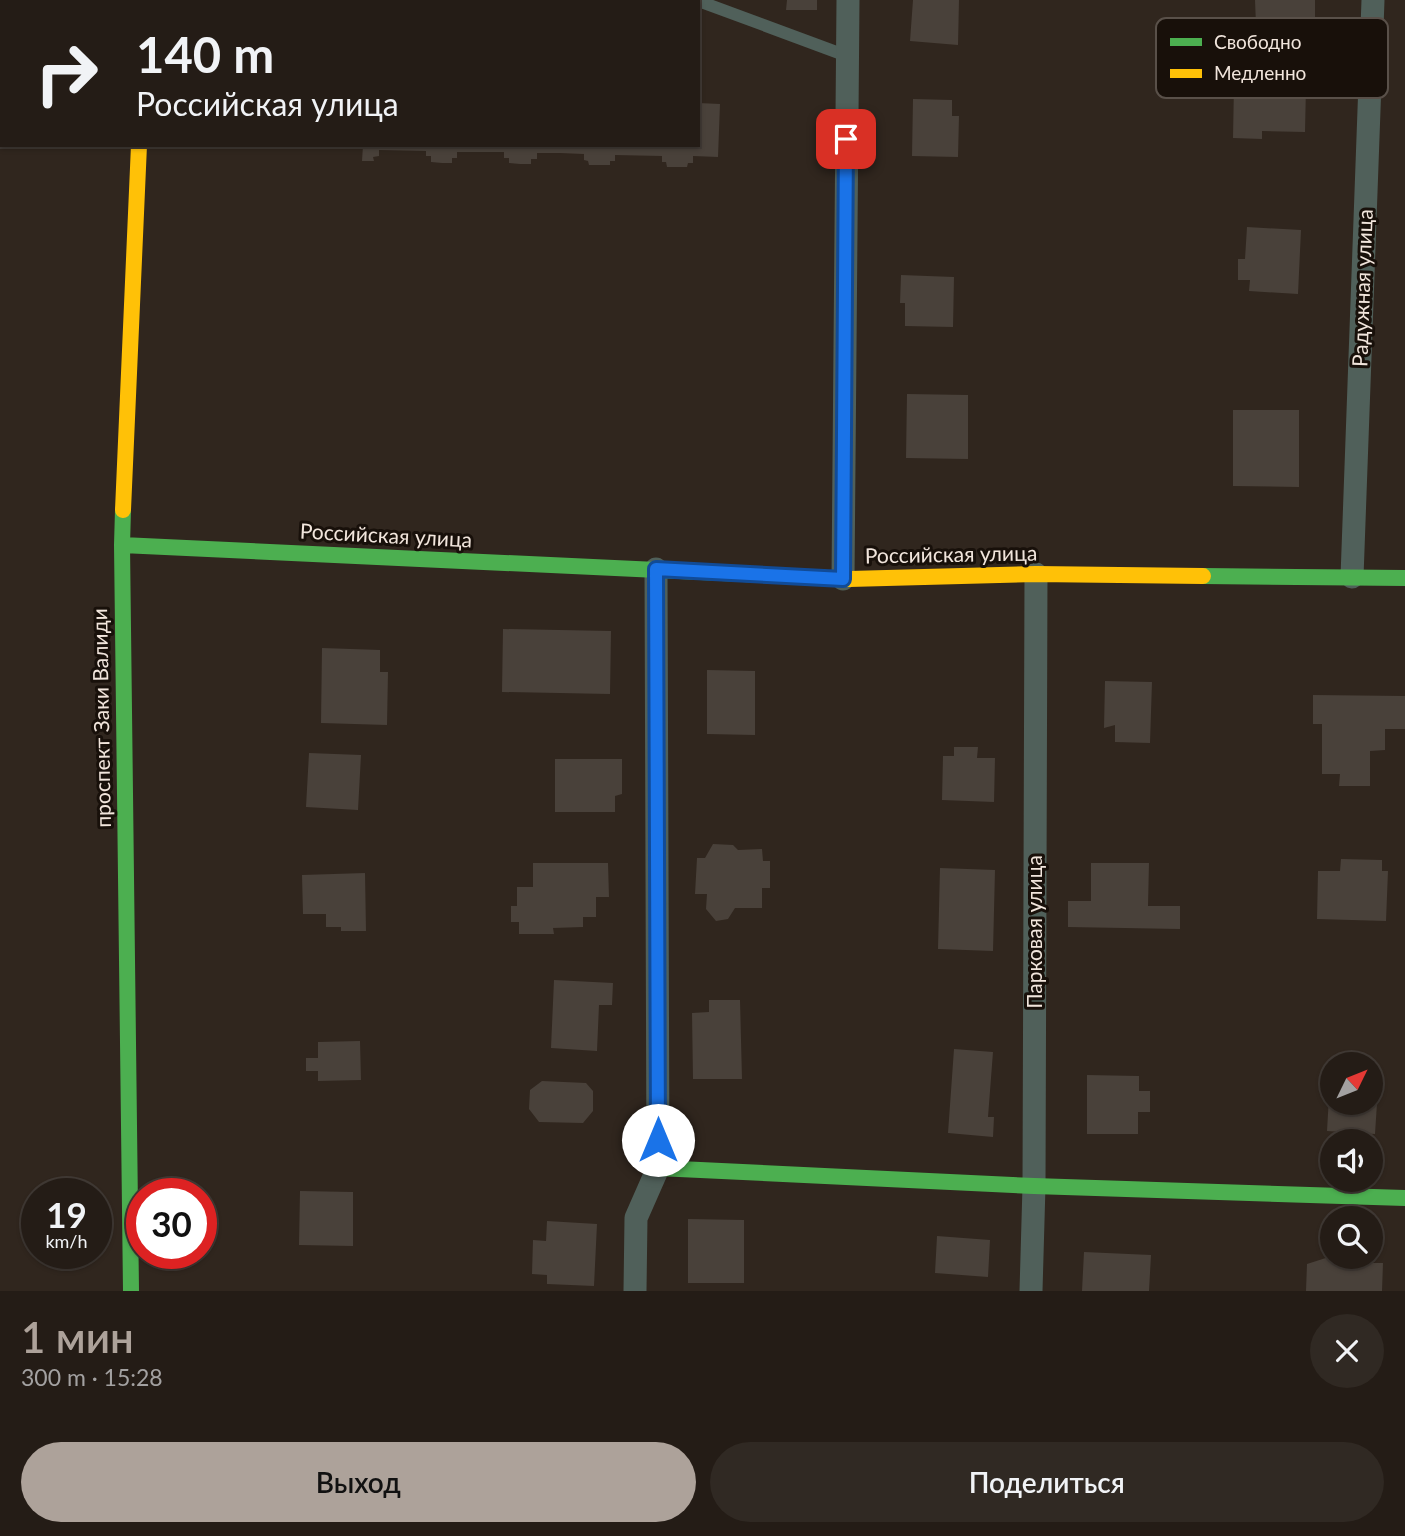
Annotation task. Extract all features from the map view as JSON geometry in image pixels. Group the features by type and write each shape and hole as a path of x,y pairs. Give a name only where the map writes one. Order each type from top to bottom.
{"street":[{"path":"843,579 848,0"},
{"name":"Радужная улица","path":"1372,18 1373,0"},
{"name":"Радужная улица","path":"1352,577 1369,98"},
{"name":"проспект Заки Валиди","path":"131,1291 122,545 139,147"},
{"name":"Российская улица","path":"122,545 843,579 1035,574 1405,578"},
{"path":"635,1291 636,1218 658,1167 656,569"},
{"name":"Парковая улица","path":"1031,1291 1034,1186 1035,574"},
{"path":"658,1167 1034,1186 1405,1198"}],"lane":[{"path":"700,2 847,57"}],"building":[{"path":"787,0 817,0 817,10 786,10"},
{"path":"913,0 959,0 958,45 910,41"},
{"path":"1255,0 1315,0 1315,18 1256,18"},
{"path":"1234,98 1306,98 1305,132 1262,131 1262,139 1233,138"},
{"path":"913,99 952,100 952,116 959,116 958,157 912,156"},
{"path":"700,103 720,104 718,157 693,156 693,163 688,163 687,167 667,167 666,162 662,162 662,156 615,155 615,161 610,161 610,165 589,165 588,161 584,160 584,154 560,153 537,153 537,159 531,159 531,164 520,164 509,163 509,158 504,158 504,152 457,152 457,158 452,158 452,163 442,163 431,162 431,156 426,156 426,151 379,150 379,156 373,157 374,161 362,161 363,147 700,147"},
{"path":"1247,227 1301,230 1298,294 1249,291 1250,280 1238,280 1238,259 1245,259"},
{"path":"901,275 954,277 953,327 905,326 905,303 900,303"},
{"path":"907,394 968,395 968,459 906,458"},
{"path":"1233,410 1299,410 1299,487 1233,486"},
{"path":"503,629 611,631 610,694 502,692"},
{"path":"322,648 380,650 380,672 388,672 387,725 321,723"},
{"path":"707,670 755,671 755,735 707,734"},
{"path":"1105,681 1152,682 1150,743 1115,742 1115,725 1104,728"},
{"path":"1313,695 1405,696 1405,729 1385,729 1385,750 1370,751 1370,786 1339,786 1340,774 1322,774 1322,724 1313,724"},
{"path":"954,747 978,747 977,758 995,758 994,802 942,800 943,756 954,756"},
{"path":"309,753 361,755 358,810 306,807"},
{"path":"555,759 622,759 622,794 615,796 615,812 555,812"},
{"path":"713,844 733,845 738,850 762,849 763,861 770,861 770,888 762,888 762,908 735,908 728,919 716,921 706,909 707,894 695,894 697,858 705,858"},
{"path":"1341,859 1382,860 1382,871 1388,871 1386,921 1317,919 1318,871 1340,871"},
{"path":"533,863 608,863 609,897 596,897 596,917 583,917 583,927 553,928 554,934 519,934 519,922 511,922 511,906 517,906 517,887 533,887"},
{"path":"1091,863 1149,863 1148,906 1180,906 1180,929 1068,927 1068,901 1091,901"},
{"path":"940,868 995,870 993,951 938,949"},
{"path":"365,873 366,931 341,931 341,927 326,927 326,914 303,914 302,875"},
{"path":"554,980 613,983 612,1005 599,1005 597,1051 551,1048"},
{"path":"709,1000 740,1000 742,1079 693,1079 692,1013 709,1012"},
{"path":"360,1041 361,1080 318,1081 318,1071 306,1071 306,1058 318,1058 318,1042"},
{"path":"954,1049 993,1052 988,1117 994,1117 993,1137 948,1133"},
{"path":"1087,1075 1139,1076 1139,1091 1150,1091 1150,1112 1138,1112 1138,1134 1087,1134"},
{"path":"542,1081 586,1083 593,1091 593,1111 583,1123 539,1122 529,1109 530,1090"},
{"path":"1328,1115 1376,1115 1375,1129 1327,1129"},
{"path":"300,1191 353,1192 353,1246 299,1245"},
{"path":"688,1219 744,1220 744,1283 688,1283"},
{"path":"547,1221 597,1224 594,1286 547,1284 547,1275 532,1274 533,1240 546,1241"},
{"path":"937,1236 990,1240 988,1277 935,1273"},
{"path":"1084,1252 1151,1255 1149,1291 1082,1291"},
{"path":"1320,1260 1320,1269 1383,1269 1382,1291 1306,1291 1307,1264"}],"traffic: fast":[{"path":"123,510 131,1291"},
{"path":"122,545 849,579"},
{"path":"1203,576 1405,578"},
{"path":"658,1168 1034,1186 1405,1198"}],"traffic: slow":[{"path":"123,510 139,147"},
{"path":"849,579 1036,574 1203,576"}],"route":[{"path":"658,1140 656,569 843,579 846,139"}]}
